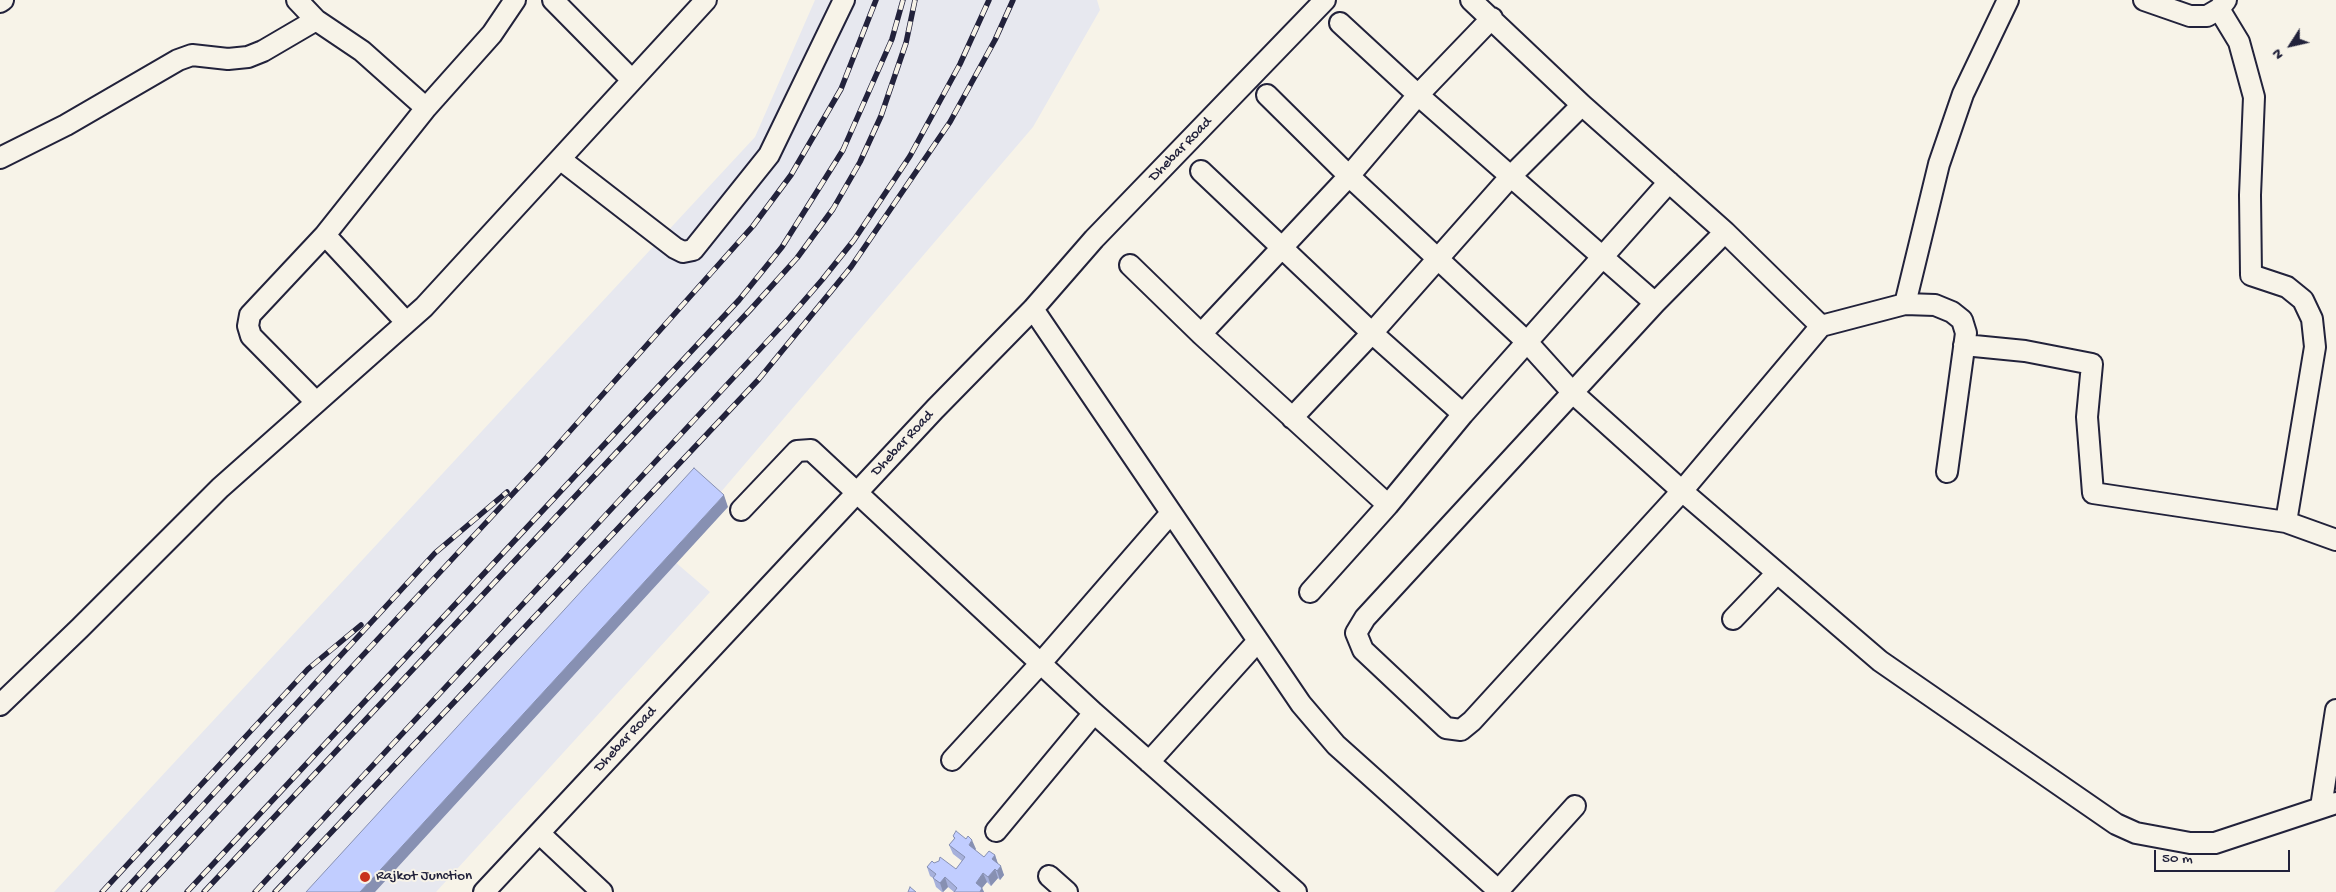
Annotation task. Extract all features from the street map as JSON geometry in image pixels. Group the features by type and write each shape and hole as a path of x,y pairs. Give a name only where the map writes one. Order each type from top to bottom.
{"street":[{"path":"297,0 316,20 362,51 426,108"},
{"path":"316,402 251,336 248,326 250,315 325,235 426,108 492,34 515,0"},
{"path":"553,0 632,80"},
{"path":"0,705 220,488 424,307 706,0"},
{"path":"560,159 675,248 683,252 693,250 770,155 844,0"},
{"name":"Dhebar Road","path":"484,892 856,493 1033,309 1094,239 1325,0"},
{"path":"1471,0 1582,105 1725,232 1821,326"},
{"path":"1905,304 1940,164 1963,94 2008,0"},
{"path":"2144,0 2190,16 2206,16 2222,4 2239,42 2254,97 2250,195 2251,275 2287,287 2302,300 2312,319 2315,347 2286,522"},
{"path":"1202,334 1349,176 1418,95 1492,18"},
{"path":"0,158 66,125 178,60 192,55 228,59 248,57 263,51 316,20"},
{"path":"1340,23 1418,95 1655,303"},
{"path":"1266,95 1349,176 1527,342 1573,393 1777,573 1880,661 2122,827 2136,833 2190,843 2215,843 2328,805 2336,710"},
{"path":"1292,418 1372,333 1511,176 1582,105"},
{"path":"1202,171 1280,248 1463,414"},
{"path":"1310,592 1388,506 1463,414 1669,182"},
{"path":"1725,232 1655,303 1365,618 1356,633 1363,650 1446,728 1460,730 1472,721 1682,491 1821,326 1905,304 1935,306 1952,312 1962,320 1966,333 1947,472"},
{"path":"325,235 406,322"},
{"path":"1130,265 1388,506"},
{"path":"1033,309 1301,704 1336,745 1499,892 1575,806"},
{"path":"1964,345 2024,351 2092,364 2087,417 2093,493 2286,522 2336,540"},
{"path":"740,510 797,451 811,450 1040,664 1296,892"},
{"path":"952,760 1040,664 1171,513"},
{"path":"1733,619 1777,573"},
{"path":"1150,762 1258,641"},
{"path":"996,831 1094,713"},
{"path":"539,833 602,892"},
{"path":"1049,876 1067,892"}],"shaded area":[{"path":"815,0 1097,0 1100,10 1033,127 667,555 710,592 436,892 54,892 755,137"}],"building":[{"path":"694,468 724,495 360,892 306,892"},
{"path":"956,831 966,839 968,836 972,840 969,845 984,857 989,851 995,855 992,859 1001,866 997,871 995,869 988,877 983,873 976,883 982,888 980,892 954,892 957,888 945,877 940,883 933,878 936,874 927,867 932,861 934,863 939,861 940,857 956,869 965,857 949,845 955,838 953,836"},
{"path":"910,887 916,892 908,892"}],"railway":[{"path":"143,892 546,458 753,226 791,175 841,89 876,0"},
{"path":"187,892 739,300 782,247 843,150 892,39 903,0"},
{"path":"204,892 797,258 833,209 860,162 881,116 906,43 915,0"},
{"path":"255,892 789,318 822,280 854,240 910,156 960,64 989,0"},
{"path":"275,892 759,379 851,267 950,122 995,40 1013,0"},
{"path":"123,892 435,553 507,492"},
{"path":"102,892 308,669 361,625"}],"place":[{"name":"Rajkot Junction","path":"365,877"}]}
